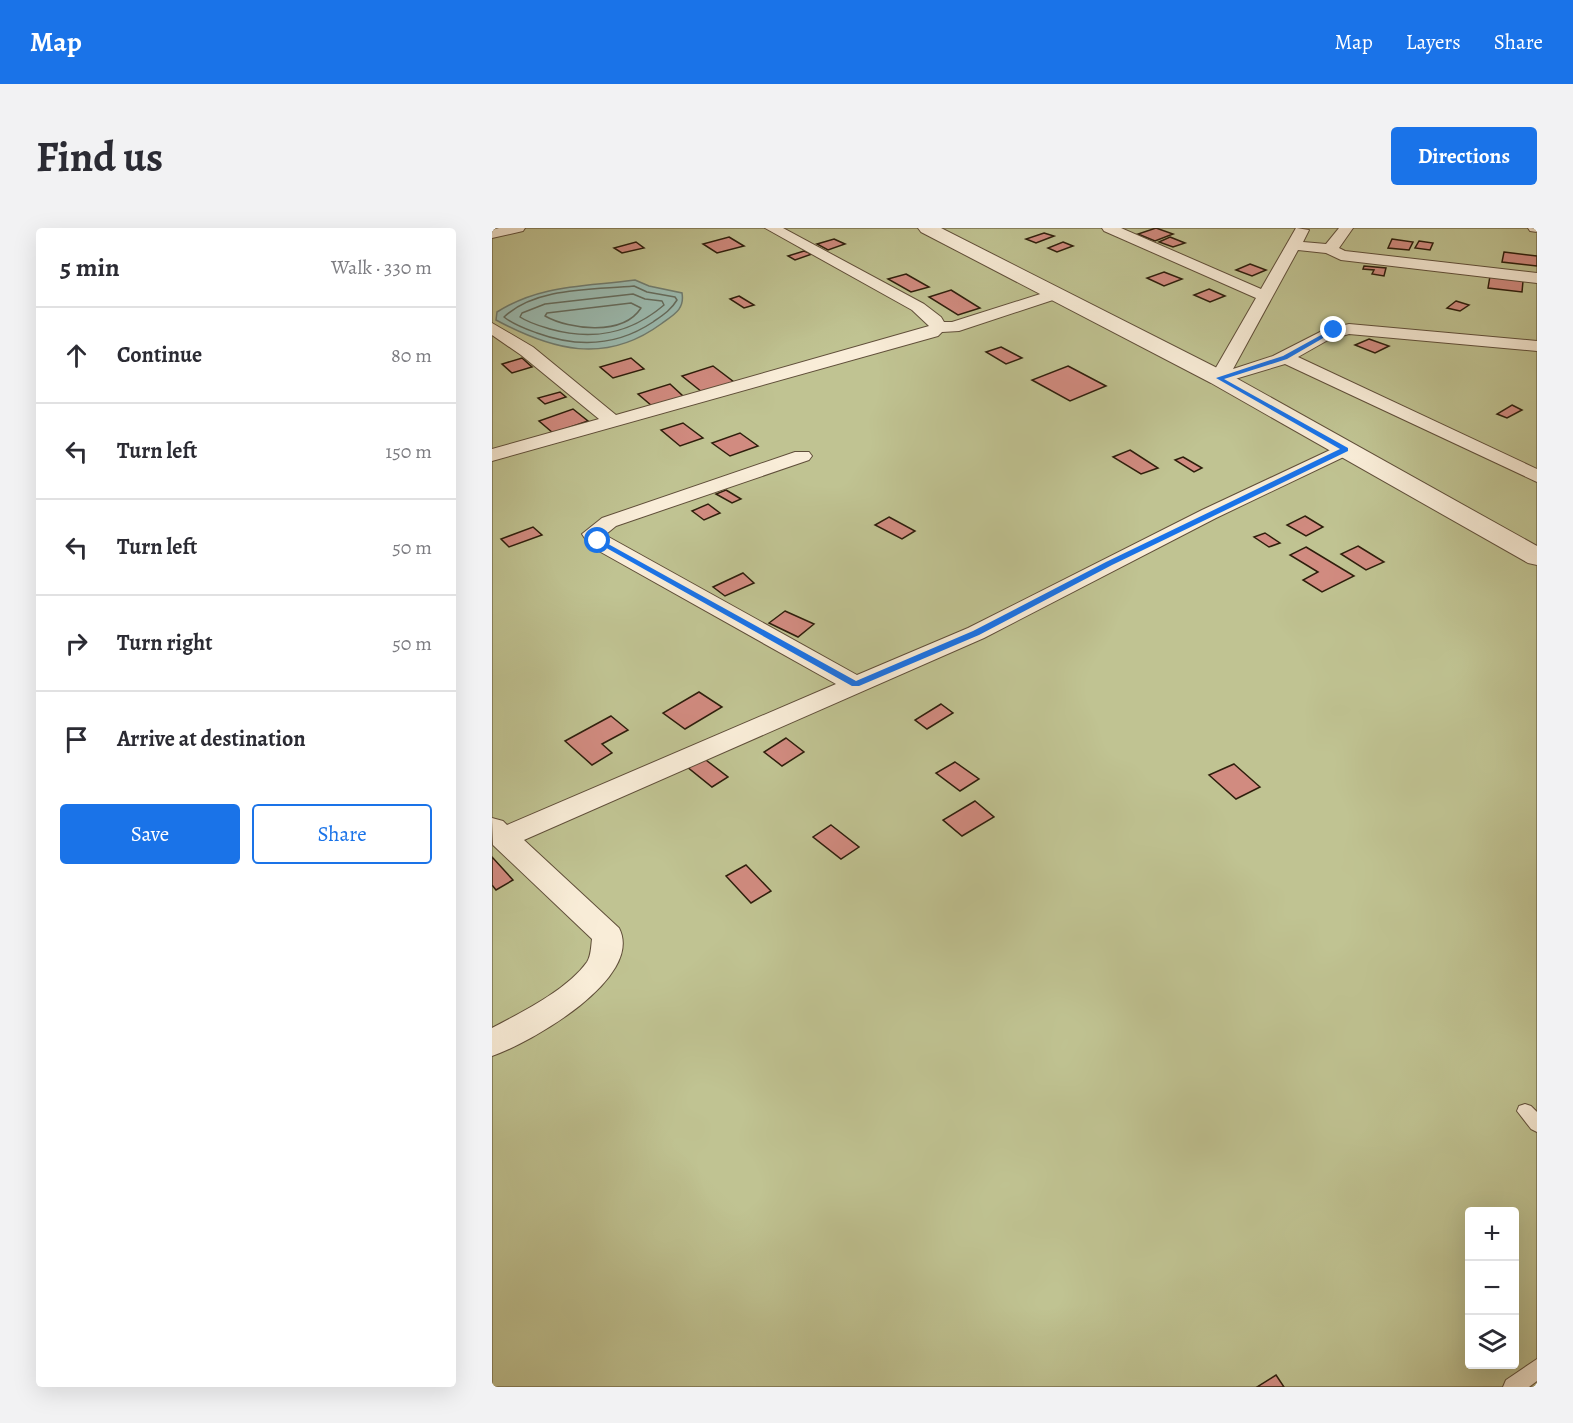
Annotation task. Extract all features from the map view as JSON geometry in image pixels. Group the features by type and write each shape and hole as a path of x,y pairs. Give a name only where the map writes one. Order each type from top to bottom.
{"street":[{"path":"492,234 518,228"},
{"path":"772,228 918,307 935,320 938,327"},
{"path":"927,228 1219,378 1537,556"},
{"path":"1109,228 1264,296"},
{"path":"1219,378 1292,245 1304,228"},
{"path":"1330,249 1346,228"},
{"path":"1292,245 1330,249 1341,255 1537,278"},
{"path":"492,455 932,332 938,327 953,327 1056,294"},
{"path":"492,328 527,351 612,421"},
{"path":"1219,378 1285,357 1327,333 1341,328 1361,328 1537,346"},
{"path":"1285,357 1537,476"},
{"path":"492,1043 519,1029 576,991 601,967 608,936 498,833 976,633 1149,544 1345,449"},
{"path":"802,456 609,522 593,534 598,541 856,684"}],"lane":[{"path":"1525,1111 1537,1124"},
{"path":"1513,1387 1537,1369"}],"green space":[{"path":"492,228 1537,228 1537,1387 492,1387"}],"water":[{"path":"635,280 649,286 682,293 682,304 674,315 661,324 640,337 619,345 599,349 578,349 558,345 538,339 496,320 497,312 530,296 547,291"}],"building":[{"path":"1156,228 1173,234 1155,241 1138,234"},
{"path":"1044,233 1054,236 1036,243 1026,239"},
{"path":"729,237 744,246 717,253 703,244"},
{"path":"1170,237 1185,243 1173,247 1159,242"},
{"path":"834,239 845,244 828,250 817,244"},
{"path":"1392,239 1413,242 1409,250 1388,248"},
{"path":"1419,241 1433,243 1430,250 1415,248"},
{"path":"636,242 644,248 622,253 614,248"},
{"path":"1063,242 1073,246 1057,252 1048,248"},
{"path":"804,251 812,254 795,260 788,256"},
{"path":"1504,252 1537,256 1537,266 1502,262"},
{"path":"1250,264 1266,270 1252,276 1236,270"},
{"path":"1364,266 1386,268 1384,276 1372,274 1374,270 1363,269"},
{"path":"1164,272 1182,279 1164,286 1147,278"},
{"path":"906,274 929,287 911,292 888,279"},
{"path":"1490,276 1523,281 1522,292 1488,288"},
{"path":"1209,289 1225,296 1210,302 1194,295"},
{"path":"951,290 980,308 958,315 929,297"},
{"path":"739,296 754,305 744,308 730,299"},
{"path":"1456,301 1469,305 1460,311 1447,308"},
{"path":"1369,339 1389,346 1375,353 1355,345"},
{"path":"1001,347 1022,358 1006,364 986,352"},
{"path":"522,358 532,367 512,373 502,364"},
{"path":"631,358 644,369 613,378 600,367"},
{"path":"713,366 734,382 702,392 682,376"},
{"path":"1068,366 1106,386 1070,401 1032,380"},
{"path":"670,384 684,397 652,406 638,394"},
{"path":"560,392 566,397 545,404 538,398"},
{"path":"1512,405 1522,410 1507,418 1497,414"},
{"path":"573,409 588,421 553,433 539,421"},
{"path":"683,423 703,438 680,446 661,430"},
{"path":"740,433 758,446 730,456 712,443"},
{"path":"1130,450 1158,468 1141,474 1113,457"},
{"path":"1183,457 1202,468 1194,472 1175,460"},
{"path":"726,490 741,499 732,503 716,494"},
{"path":"708,504 720,513 704,520 692,511"},
{"path":"1305,516 1323,527 1306,536 1287,525"},
{"path":"889,517 915,531 902,539 875,525"},
{"path":"533,527 542,535 509,547 501,539"},
{"path":"1265,533 1280,543 1269,547 1254,537"},
{"path":"1358,546 1384,562 1366,570 1341,554"},
{"path":"1306,547 1354,576 1322,592 1303,580 1318,572 1290,555"},
{"path":"743,573 754,583 725,596 713,587"},
{"path":"785,611 814,624 798,637 769,623"},
{"path":"699,692 722,707 685,729 663,713"},
{"path":"941,704 953,713 927,729 915,720"},
{"path":"611,716 628,730 602,744 612,753 592,765 565,741"},
{"path":"786,738 804,752 782,766 764,752"},
{"path":"702,757 728,777 712,787 686,766"},
{"path":"955,762 979,779 960,791 936,773"},
{"path":"1234,764 1260,787 1236,799 1209,775"},
{"path":"975,801 994,817 962,836 943,820"},
{"path":"831,825 859,847 841,859 813,837"},
{"path":"492,857 513,880 496,890 492,885"},
{"path":"746,865 771,891 751,903 726,876"},
{"path":"1276,1375 1284,1387 1257,1387"}],"route":[{"path":"598,541 856,684 976,633 1209,514 1345,449 1219,378 1285,357 1334,330"}]}
